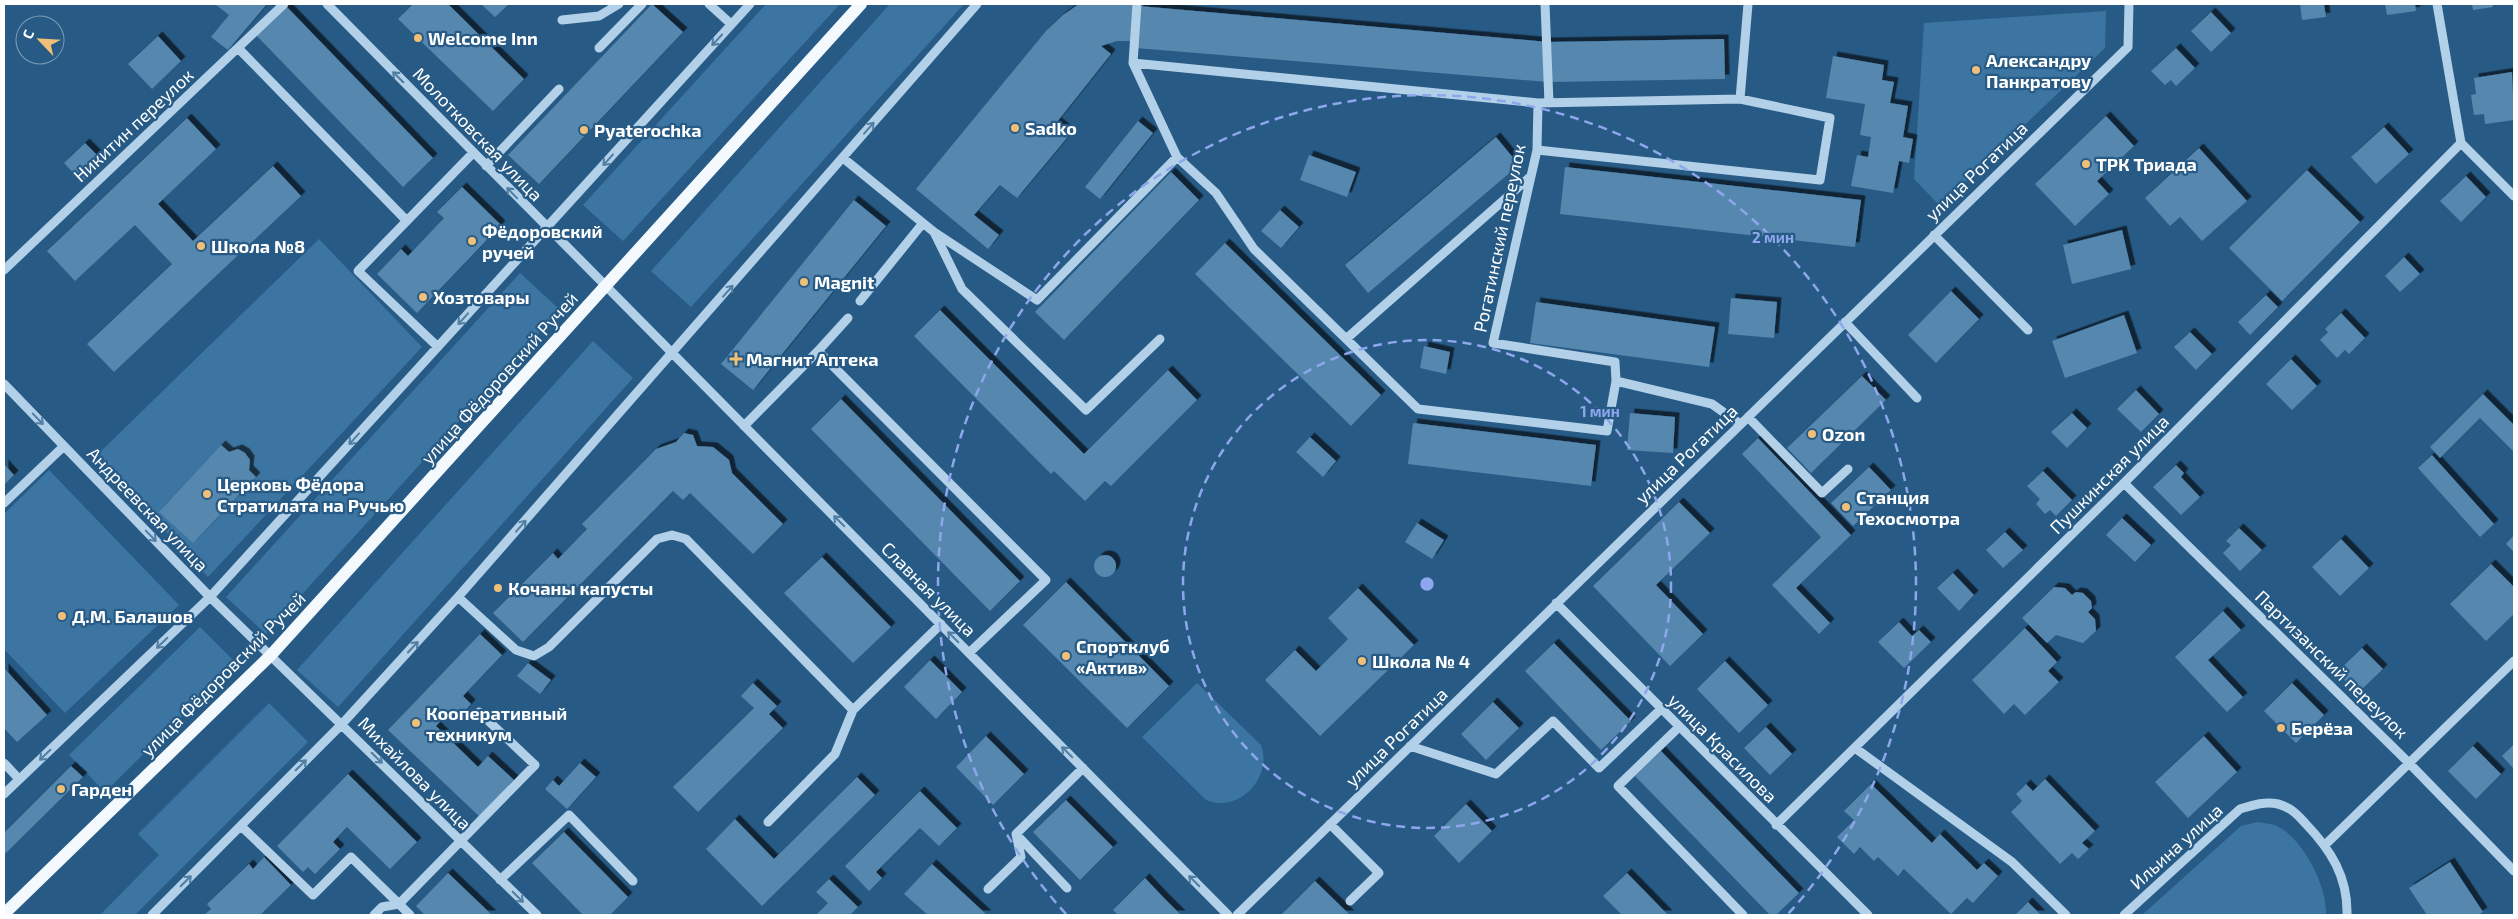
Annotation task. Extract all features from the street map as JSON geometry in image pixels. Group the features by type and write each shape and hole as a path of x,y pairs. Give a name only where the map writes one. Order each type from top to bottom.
{"main road":[{"name":"улица Фёдоровский Ручей","path":"4,914 271,655 861,4"}],"street":[{"name":"Никитин переулок","path":"4,270 284,4"},
{"name":"Молотковская улица","path":"327,4 606,287"},
{"path":"562,20 599,16 619,4"},
{"path":"599,48 642,4"},
{"path":"709,4 731,24"},
{"path":"4,794 210,597 750,4"},
{"path":"166,915 155,912 342,724 458,598 977,4"},
{"path":"1137,4 1133,62 1177,157 1216,193 1254,249 1418,408 1607,432 1616,381 1712,404 1740,424"},
{"path":"1545,4 1549,103"},
{"path":"1740,99 1748,4"},
{"name":"улица Рогатица","path":"1237,915 2128,47 2129,4"},
{"path":"2437,4 2461,143 2514,196"},
{"path":"238,48 407,221"},
{"path":"1133,62 1538,103 1740,99 1830,118 1820,180 1537,150"},
{"path":"486,166 559,89"},
{"name":"Рогатинский переулок","path":"1538,103 1537,150 1493,343 1616,362 1616,381"},
{"name":"Пушкинская улица","path":"1776,825 2124,483 2461,143"},
{"path":"438,347 358,271 473,153"},
{"path":"843,158 934,232 1037,300 1177,157"},
{"path":"1346,338 1530,177"},
{"path":"860,301 923,223"},
{"path":"934,232 962,289 1086,410 1160,339"},
{"path":"1934,235 2028,330"},
{"name":"Славная улица","path":"606,287 1228,915"},
{"path":"744,426 848,318"},
{"path":"1845,322 1917,398"},
{"path":"818,351 1046,580 970,653"},
{"name":"Андреевская улица","path":"4,384 210,597 271,655"},
{"path":"1748,417 1822,492 1848,469"},
{"path":"4,502 64,446"},
{"name":"Партизанский переулок","path":"2124,483 2410,764 2514,871"},
{"path":"458,598 516,650 534,656 549,647 657,539 672,535 686,539 853,710"},
{"name":"улица Красилова","path":"1556,603 1868,915"},
{"path":"768,822 835,754 853,710 941,624"},
{"name":"Михайлова улица","path":"271,655 536,915"},
{"path":"2326,844 2514,662"},
{"path":"1410,746 1496,774 1553,721 1599,768 1661,709"},
{"path":"374,915 382,907 399,904 535,765 479,712"},
{"path":"1679,727 1618,786 1743,915"},
{"path":"1855,748 2012,862 2066,915"},
{"path":"4,764 19,780"},
{"path":"1016,834 1083,768"},
{"name":"Ильина улица","path":"2124,915 2240,809 2263,802 2276,803 2291,808 2326,844 2339,871 2347,902 2347,915"},
{"path":"500,880 569,815 632,881"},
{"path":"1330,824 1379,873 1350,901"},
{"path":"241,826 313,895 351,857 410,915"},
{"path":"1016,834 1067,888"},
{"path":"988,890 1021,857 1016,834"}],"shaded area":[{"path":"766,4 840,4 623,241 583,205"},
{"path":"890,4 964,4 691,307 651,271"},
{"path":"2106,11 2105,48 1940,206 1914,179 1924,23"},
{"path":"319,239 422,347 208,577 96,456"},
{"path":"520,273 560,310 266,634 226,597"},
{"path":"593,341 633,378 338,707 297,670"},
{"path":"49,470 179,605 65,713 4,649 4,514"},
{"path":"200,627 236,663 105,792 69,755"},
{"path":"1197,683 1261,745 1262,769 1258,780 1250,790 1230,802 1218,803 1206,800 1142,737"},
{"path":"269,703 308,742 135,915 100,915 159,855 138,834"},
{"path":"2258,822 2277,826 2296,841 2318,878 2326,904 2326,915 2142,915 2241,826"}],"building":[{"path":"215,4 267,4 228,50 211,37 229,15"},
{"path":"413,4 448,4 524,79 493,111 398,19"},
{"path":"481,4 509,4 495,17"},
{"path":"652,4 683,32 539,184 508,155"},
{"name":"Sadko","path":"1079,4 1134,4 1131,41 1117,41 1101,46 1111,54 1057,122 1071,133 1017,198 1000,185 974,215 999,235 988,249 916,189 1046,31 1063,15"},
{"path":"2300,4 2324,4 2326,17 2302,20"},
{"path":"2385,4 2415,4 2416,11 2387,15"},
{"path":"2472,4 2492,4 2493,7 2473,10"},
{"path":"285,5 433,158 403,187 255,34"},
{"path":"1139,6 1548,42 1724,39 1725,79 1548,82 1136,48"},
{"path":"2211,12 2231,33 2211,52 2191,31"},
{"path":"158,36 181,61 152,89 128,64"},
{"path":"2176,48 2195,68 2176,86 2171,80 2165,85 2151,71"},
{"path":"1833,56 1884,65 1882,80 1894,82 1890,103 1908,106 1903,137 1913,139 1909,163 1899,161 1893,193 1851,186 1857,155 1868,157 1871,137 1860,135 1865,104 1826,98"},
{"path":"2512,72 2514,120 2485,124 2484,114 2474,115 2471,95 2476,94 2474,78"},
{"name":"ТРК Триада","path":"2106,116 2134,146 2097,181 2109,194 2075,226 2035,184"},
{"name":"Школа №8","path":"187,118 216,149 158,204 193,241 273,166 301,196 114,372 87,344 172,264 135,225 75,281 47,251"},
{"path":"1138,121 1153,133 1100,199 1085,187"},
{"path":"2384,127 2409,154 2376,184 2351,157"},
{"path":"1496,137 1519,165 1368,293 1345,265"},
{"path":"85,143 103,161 82,182 64,163"},
{"path":"2199,148 2247,201 2202,241 2180,217 2170,226 2145,198"},
{"path":"1309,155 1356,172 1347,197 1300,180"},
{"path":"1565,167 1861,200 1855,247 1560,214"},
{"path":"2307,170 2360,222 2282,301 2229,248"},
{"path":"1171,172 1199,200 1064,340 1035,312"},
{"path":"2466,176 2486,197 2461,222 2440,201"},
{"path":"462,187 501,225 417,313 377,274 401,249 408,256 444,218 437,212"},
{"path":"854,200 886,226 753,390 721,364"},
{"path":"1280,210 1299,227 1281,248 1261,231"},
{"path":"2122,230 2131,269 2072,284 2063,245"},
{"path":"1225,243 1381,395 1351,426 1195,274"},
{"path":"2404,257 2420,274 2400,292 2385,276"},
{"path":"1951,291 1979,319 1936,363 1908,335"},
{"path":"2266,295 2278,307 2250,335 2238,322"},
{"path":"1731,298 1777,302 1774,338 1728,334"},
{"path":"1536,302 1715,327 1709,367 1530,343"},
{"path":"940,310 1084,454 1168,370 1197,400 1111,486 1105,481 1085,501 1054,471 1051,474 914,336"},
{"path":"2341,313 2365,338 2349,354 2345,350 2337,358 2320,340 2328,332 2325,329"},
{"path":"2124,315 2137,353 2065,378 2052,341"},
{"path":"2190,332 2212,354 2196,370 2174,347"},
{"path":"1424,346 1450,352 1446,374 1420,368"},
{"path":"2291,359 2317,386 2292,410 2266,384"},
{"path":"1862,376 1886,400 1811,473 1787,448"},
{"path":"2136,390 2159,414 2141,432 2117,409"},
{"path":"2483,394 2514,425 2514,452 2480,418 2440,458 2430,447"},
{"path":"841,399 1020,581 990,611 811,429"},
{"path":"1630,413 1675,417 1673,453 1627,450"},
{"path":"2072,413 2087,428 2067,448 2051,432"},
{"path":"1413,423 1596,445 1591,486 1408,464"},
{"path":"684,433 693,435 697,446 713,447 729,460 732,473 783,524 753,554 690,493 683,500 673,491 523,642 493,613 553,553 558,559 587,529 582,524 656,449 676,442"},
{"path":"1310,437 1336,461 1323,477 1296,452"},
{"path":"1758,438 1851,535 1796,588 1830,623 1819,634 1772,585 1821,537 1742,454"},
{"name":"Церковь Фёдора Стратилата на Ручью","path":"221,445 229,452 238,449 245,453 250,460 249,470 256,477 193,543 159,512"},
{"path":"2432,455 2494,524 2480,537 2418,468"},
{"path":"4,464 14,475 4,485"},
{"path":"2176,465 2184,473 2181,477 2200,497 2181,515 2153,487"},
{"path":"1869,467 1891,490 1853,526 1831,503"},
{"path":"2043,471 2072,500 2056,516 2050,510 2045,514 2036,504 2040,499 2027,486"},
{"path":"1679,502 1710,533 1656,585 1703,634 1670,666 1593,586"},
{"path":"2122,518 2151,545 2135,562 2106,535"},
{"path":"1417,523 1444,540 1432,559 1405,542"},
{"path":"2239,528 2262,550 2240,571 2223,553 2231,545 2226,541"},
{"path":"2005,532 2023,550 2003,568 1986,550"},
{"path":"2514,535 2514,552 2506,544"},
{"path":"2341,539 2369,568 2340,596 2312,567"},
{"path":"1105,555 1113,558 1116,566 1113,574 1105,577 1097,574 1094,566 1097,558"},
{"path":"822,557 891,627 853,663 784,593"},
{"path":"2491,564 2514,587 2514,614 2486,641 2450,604"},
{"path":"1953,573 1974,595 1959,611 1937,588"},
{"path":"1066,582 1169,686 1127,728 1023,625"},
{"path":"2054,587 2065,588 2072,595 2076,592 2083,593 2091,601 2092,608 2088,612 2095,619 2096,631 2083,643 2056,635 2047,643 2022,618"},
{"name":"Школа № 4","path":"1358,588 1414,645 1320,736 1265,680 1295,650 1316,671 1348,639 1328,618"},
{"path":"2223,611 2241,630 2208,660 2243,697 2227,712 2175,657"},
{"path":"1899,622 1912,636 1919,630 1931,642 1904,668 1878,642"},
{"path":"2025,628 2057,662 2048,671 2059,682 2025,715 2014,704 2004,714 1972,680"},
{"name":"Кооперативный техникум","path":"480,634 502,655 463,696 471,704 456,721 448,713 436,726 478,767 488,756 514,780 480,817 388,730"},
{"path":"1554,643 1631,721 1601,750 1525,671"},
{"path":"2362,648 2383,669 2357,694 2337,672"},
{"path":"930,660 962,692 936,719 904,687"},
{"path":"1725,661 1768,705 1739,733 1697,689"},
{"path":"528,663 551,680 540,694 517,676"},
{"path":"4,668 47,715 17,742 4,728"},
{"path":"753,683 777,706 769,714 783,728 698,812 673,787 754,708 741,696"},
{"path":"2292,683 2324,715 2296,743 2264,711"},
{"path":"1493,702 1519,728 1486,760 1461,734"},
{"path":"1766,727 1792,754 1770,775 1744,748"},
{"path":"986,736 1024,774 993,805 956,767"},
{"path":"2204,736 2237,772 2188,818 2155,782"},
{"path":"2514,744 2514,769 2502,756"},
{"path":"2473,746 2501,774 2476,799 2448,771"},
{"path":"1661,751 1799,893 1776,915 1770,915 1635,776"},
{"path":"580,763 596,777 567,809 545,789 553,780 559,786"},
{"path":"71,766 83,777 6,853 4,851 4,833"},
{"path":"348,774 417,842 390,869 347,827 333,842 340,849 315,874 308,867 303,872 277,846"},
{"path":"857,777 875,795 762,906 706,849 735,819 774,859"},
{"path":"2045,779 2095,831 2082,843 2089,849 2078,859 2072,853 2060,864 2011,812 2022,801 2016,794 2026,784 2033,791"},
{"path":"1871,784 1932,843 1940,834 1977,870 1984,863 1998,876 1973,903 1967,898 1951,914 1904,869 1898,876 1878,857 1874,861 1860,847 1854,854 1837,837 1854,820 1844,811"},
{"path":"920,791 957,828 939,846 920,828 876,872 882,878 869,891 845,866"},
{"path":"1066,800 1113,847 1080,880 1033,832"},
{"path":"1466,804 1492,831 1459,863 1434,836"},
{"path":"564,832 628,897 610,915 583,915 532,863"},
{"path":"264,857 291,885 260,915 204,915 211,909 207,904 249,864 253,869"},
{"path":"2450,862 2483,912 2478,915 2427,915 2409,888"},
{"path":"932,864 987,915 928,915 904,894"},
{"path":"448,873 492,915 425,915 416,906"},
{"path":"1627,873 1668,915 1622,915 1603,896"},
{"path":"1145,878 1181,915 1118,915 1113,910"},
{"path":"829,879 858,907 850,915 816,915 828,903 816,892"},
{"path":"1315,881 1350,915 1281,915"},
{"path":"2028,902 2041,915 2015,915"}],"place":[{"name":"Welcome Inn","path":"418,38"},
{"name":"Александру Панкратову","path":"1976,70"},
{"name":"Sadko","path":"1015,128"},
{"name":"Pyaterochka","path":"584,130"},
{"name":"ТРК Триада","path":"2086,164"},
{"name":"Фёдоровский ручей","path":"472,241"},
{"name":"Школа №8","path":"201,246"},
{"name":"Magnit","path":"804,282"},
{"name":"Хозтовары","path":"423,297"},
{"name":"Магнит Аптека","path":"736,359"},
{"name":"Ozon","path":"1812,434"},
{"name":"Церковь Фёдора Стратилата на Ручью","path":"207,494"},
{"name":"Станция Техосмотра","path":"1846,507"},
{"name":"Кочаны капусты","path":"498,588"},
{"name":"Д.М. Балашов","path":"62,616"},
{"name":"Спортклуб «Актив»","path":"1066,656"},
{"name":"Школа № 4","path":"1362,661"},
{"name":"Кооперативный техникум","path":"416,723"},
{"name":"Берёза","path":"2281,728"},
{"name":"Гарден","path":"61,789"}]}
